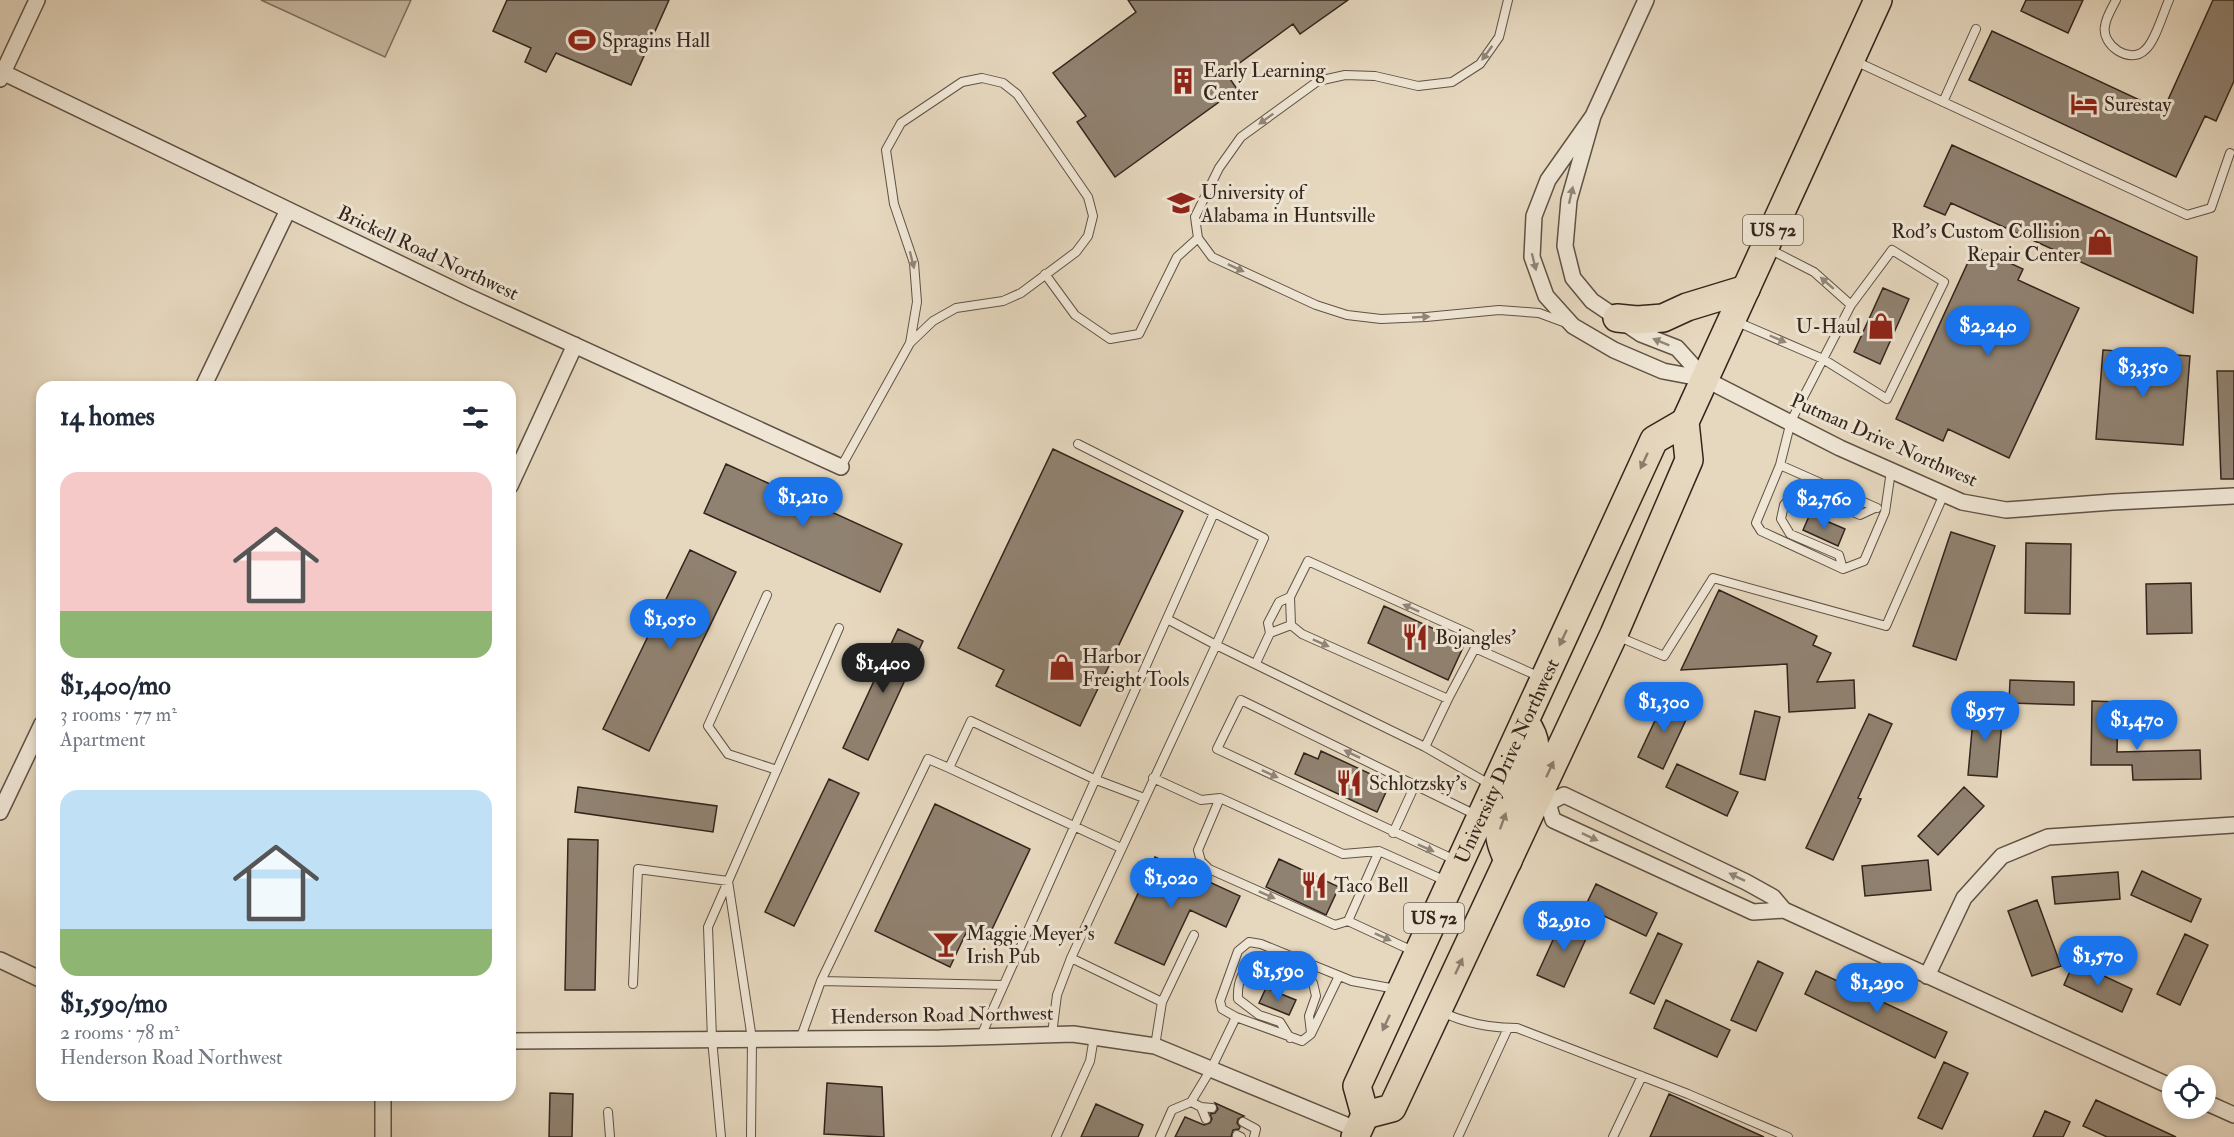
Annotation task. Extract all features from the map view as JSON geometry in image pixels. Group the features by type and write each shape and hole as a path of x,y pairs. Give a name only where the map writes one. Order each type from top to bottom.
{"highway":[{"path":"1846,70 1869,0"},
{"name":"US 72","path":"1360,1127 1392,1108 1509,861 1543,800 1689,460 1685,423 1878,0"},
{"path":"1617,318 1637,320 1663,318 1687,307 1746,289"},
{"name":"University Drive Northwest","path":"1360,1127 1357,1086 1654,440 1685,423"},
{"path":"1525,722 1536,740 1536,747 1524,776 1524,786 1543,800"},
{"path":"1495,787 1504,793 1509,805 1500,830 1503,850 1509,861"}],"street":[{"path":"1,74 36,0"},
{"path":"1646,0 1593,116 1569,200 1565,246 1573,278 1592,301 1641,334 1677,348 1705,379"},
{"name":"Brickell Road Northwest","path":"1,74 467,296 841,467"},
{"path":"1593,116 1548,180 1534,216 1532,258 1546,296 1573,326 1614,350 1663,371 1705,379"},
{"path":"206,381 288,210"},
{"path":"516,473 575,345"},
{"name":"Putman Drive Northwest","path":"1705,379 1840,448 1962,502 2006,510 2234,496"},
{"path":"0,812 36,737"},
{"path":"1784,910 1753,912 1553,820 1543,800 1564,795 1746,882 1773,897 1784,910 2162,1082"},
{"path":"1927,976 1964,898 2002,856 2048,837 2234,825"},
{"path":"0,960 36,977"},
{"name":"Henderson Road Northwest","path":"516,1041 1073,1034 1155,1046 1360,1127"},
{"path":"383,1101 383,1137"},
{"path":"2216,1107 2234,1115"}],"lane":[{"path":"1508,0 1499,37 1479,64 1452,82 1418,86 1375,75 1345,75 1318,81 1240,137 1219,168 1195,218 1198,238 1212,257 1316,305 1347,315 1381,319 1426,317 1499,309 1539,312 1573,326"},
{"path":"2116,0 2104,25 2105,36 2110,45 2129,56 2138,55 2147,49 2169,0"},
{"path":"1943,102 1976,29"},
{"path":"1846,70 1943,102 2187,214 2211,208 2230,153"},
{"path":"841,467 910,343 933,321 956,308 1003,301 1021,293 1076,252 1088,236 1093,216 1088,197 1017,94 1003,83 982,78 962,82 901,123 886,150 894,204 914,263 917,302 910,343"},
{"path":"1046,274 1075,315 1110,339 1138,334 1177,257 1198,238"},
{"path":"1765,247 1814,272 1851,305"},
{"path":"1732,320 1823,359 1887,399 1944,282 1892,250 1851,305 1823,359 1791,421 1780,465 1756,523 1761,531 1844,569 1864,561 1885,513 1892,471"},
{"path":"1052,1034 1057,995 1071,958 1264,537 1078,444"},
{"path":"1780,465 1885,513"},
{"path":"1844,569 1839,555 1790,534 1781,519 1784,505 1794,493 1806,492 1860,515 1875,508"},
{"path":"1614,634 1664,656 1713,578 1886,626 1944,494"},
{"path":"981,1036 1214,513"},
{"path":"1448,699 1302,634 1291,625 1290,597 1308,561 1470,634 1475,648 1544,679"},
{"path":"767,595 708,726 728,754 777,770"},
{"path":"1256,663 1270,633 1268,623 1279,602 1290,597"},
{"path":"1167,620 1425,747 1495,787"},
{"path":"1270,633 1291,625"},
{"path":"721,1137 712,1039 708,927 839,628"},
{"path":"1425,747 1475,648"},
{"path":"1455,873 1393,833 1217,749 1241,700 1480,817"},
{"path":"949,768 971,721 1094,779 1144,798"},
{"path":"801,1037 821,981 928,759 1121,848"},
{"path":"1153,778 1201,800 1220,798 1343,854 1379,851 1455,873"},
{"path":"1393,833 1415,785"},
{"path":"1220,798 1198,850 1201,861 1209,869 1335,925 1348,921 1418,953"},
{"path":"1348,921 1379,851"},
{"path":"633,984 638,869 728,881"},
{"path":"728,881 752,1039 750,1137"},
{"path":"1155,1046 1162,1002 1194,935"},
{"path":"1339,976 1311,1034 1302,1041 1236,1017 1222,1009 1220,1001 1238,951 1249,942 1261,944 1339,976 1401,990"},
{"path":"1071,958 1162,1002"},
{"path":"1290,1038 1280,1022 1258,1015 1238,999 1240,979 1248,963 1259,958 1278,963 1300,971 1313,983 1316,996 1309,1016 1311,1034"},
{"path":"821,981 1003,985"},
{"path":"1438,1010 1460,1020 1490,1028 1517,1028 1642,1076 1788,1137"},
{"path":"1160,1137 1172,1110 1191,1102 1211,1069 1236,1017"},
{"path":"1458,1137 1508,1028"},
{"path":"1056,1137 1090,1061 1094,1037"},
{"path":"1613,1137 1642,1076"},
{"path":"1191,1102 1201,1107 1212,1108"},
{"path":"1201,1107 1206,1119"},
{"path":"608,1112 610,1137"},
{"path":"1243,1122 1256,1129 1254,1137"}],"shaded area":[{"path":"261,0 411,0 385,57"}],"building":[{"name":"Spragins Hall","path":"507,0 669,0 631,85 556,53 546,72 525,62 531,48 493,31"},
{"name":"Early Learning Center","path":"1128,0 1348,0 1300,34 1293,24 1226,73 1237,89 1115,177 1077,122 1086,116 1053,73 1136,12"},
{"path":"2026,0 2083,0 2068,33 2021,11"},
{"name":"Surestay","path":"2213,0 2234,0 2234,81 2216,121 2205,116 2176,177 1969,80 1992,31 2163,111"},
{"name":"Rod's Custom Collision Repair Center","path":"1952,145 2197,257 2193,313 1951,203 1945,215 1924,206"},
{"path":"1975,247 2023,269 2018,280 2079,308 2009,458 1948,429 1943,441 1896,419"},
{"name":"U-Haul","path":"1883,288 1909,299 1880,364 1854,352"},
{"path":"2103,350 2190,356 2183,445 2096,439"},
{"path":"2217,371 2234,371 2234,479 2221,479"},
{"path":"1053,449 1183,511 1080,726 996,686 1004,670 958,648"},
{"path":"726,464 902,544 880,592 704,513"},
{"path":"1810,514 1845,529 1838,546 1803,530"},
{"path":"1951,532 1995,546 1956,660 1913,646"},
{"path":"2026,543 2071,544 2070,614 2025,613"},
{"path":"690,550 736,572 649,751 603,729"},
{"path":"2191,583 2192,633 2147,634 2146,584"},
{"path":"1719,590 1817,636 1813,645 1831,653 1817,682 1854,680 1855,708 1789,712 1787,664 1681,670"},
{"path":"1384,606 1465,643 1448,680 1368,643"},
{"path":"898,629 923,641 868,760 843,748"},
{"path":"2010,680 2074,682 2074,705 2009,703"},
{"path":"1666,697 1691,709 1663,769 1638,757"},
{"path":"2092,701 2118,702 2117,752 2200,750 2201,779 2133,780 2132,765 2091,765"},
{"path":"1974,708 2003,710 1997,777 1968,775"},
{"path":"1755,711 1780,717 1765,780 1740,774"},
{"path":"1869,714 1892,724 1833,860 1806,848"},
{"path":"1321,751 1390,783 1377,812 1295,774 1304,753 1318,759"},
{"path":"1677,764 1738,792 1727,816 1666,787"},
{"path":"829,779 859,793 794,926 765,912"},
{"path":"578,787 717,806 713,832 575,812"},
{"path":"1964,787 1984,806 1938,855 1918,836"},
{"path":"935,804 1030,849 986,942 966,933 950,967 875,931"},
{"path":"568,839 598,840 595,990 565,990"},
{"path":"1155,857 1240,896 1226,927 1190,910 1164,965 1115,943"},
{"path":"1279,859 1339,887 1326,915 1266,887"},
{"path":"1928,860 1931,890 1865,896 1862,866"},
{"path":"2142,871 2201,899 2191,922 2131,895"},
{"path":"2118,872 2120,899 2055,904 2052,877"},
{"path":"1596,884 1657,913 1646,936 1585,907"},
{"path":"2037,900 2061,966 2032,976 2008,911"},
{"path":"1563,918 1590,930 1564,987 1537,975"},
{"path":"1658,933 1682,944 1654,1004 1630,993"},
{"path":"2185,934 2208,945 2180,1005 2157,994"},
{"path":"1758,961 1783,973 1756,1031 1731,1020"},
{"path":"2074,962 2132,989 2122,1012 2064,985"},
{"path":"1816,971 1947,1032 1935,1058 1805,994"},
{"path":"1266,988 1296,1000 1289,1015 1259,1003"},
{"path":"1666,1000 1730,1030 1717,1057 1654,1028"},
{"path":"1944,1062 1968,1073 1942,1129 1918,1118"},
{"path":"827,1083 882,1087 884,1137 824,1134"},
{"path":"550,1093 573,1094 572,1137 549,1137"},
{"path":"1669,1094 1764,1137 1650,1137"},
{"path":"2096,1100 2176,1137 2107,1137 2083,1126"},
{"path":"1215,1103 1244,1116 1238,1119 1237,1123 1240,1127 1233,1130 1231,1137 1175,1137 1185,1117 1204,1125 1210,1123 1212,1119 1210,1114 1215,1113 1218,1109"},
{"path":"1096,1104 1143,1125 1138,1137 1081,1137"},
{"path":"2045,1111 2070,1122 2063,1137 2033,1137"}],"place":[{"name":"Spragins Hall","path":"582,40"},
{"name":"Early Learning Center","path":"1183,81"},
{"name":"Surestay","path":"2084,104"},
{"name":"University of Alabama in Huntsville","path":"1181,203"},
{"name":"Rod's Custom Collision Repair Center","path":"2100,242"},
{"name":"U-Haul","path":"1881,326"},
{"name":"Bojangles'","path":"1415,637"},
{"name":"Harbor Freight Tools","path":"1062,667"},
{"name":"Schlotzsky's","path":"1349,783"},
{"name":"Taco Bell","path":"1314,885"},
{"name":"Maggie Meyer's Irish Pub","path":"946,944"}]}
